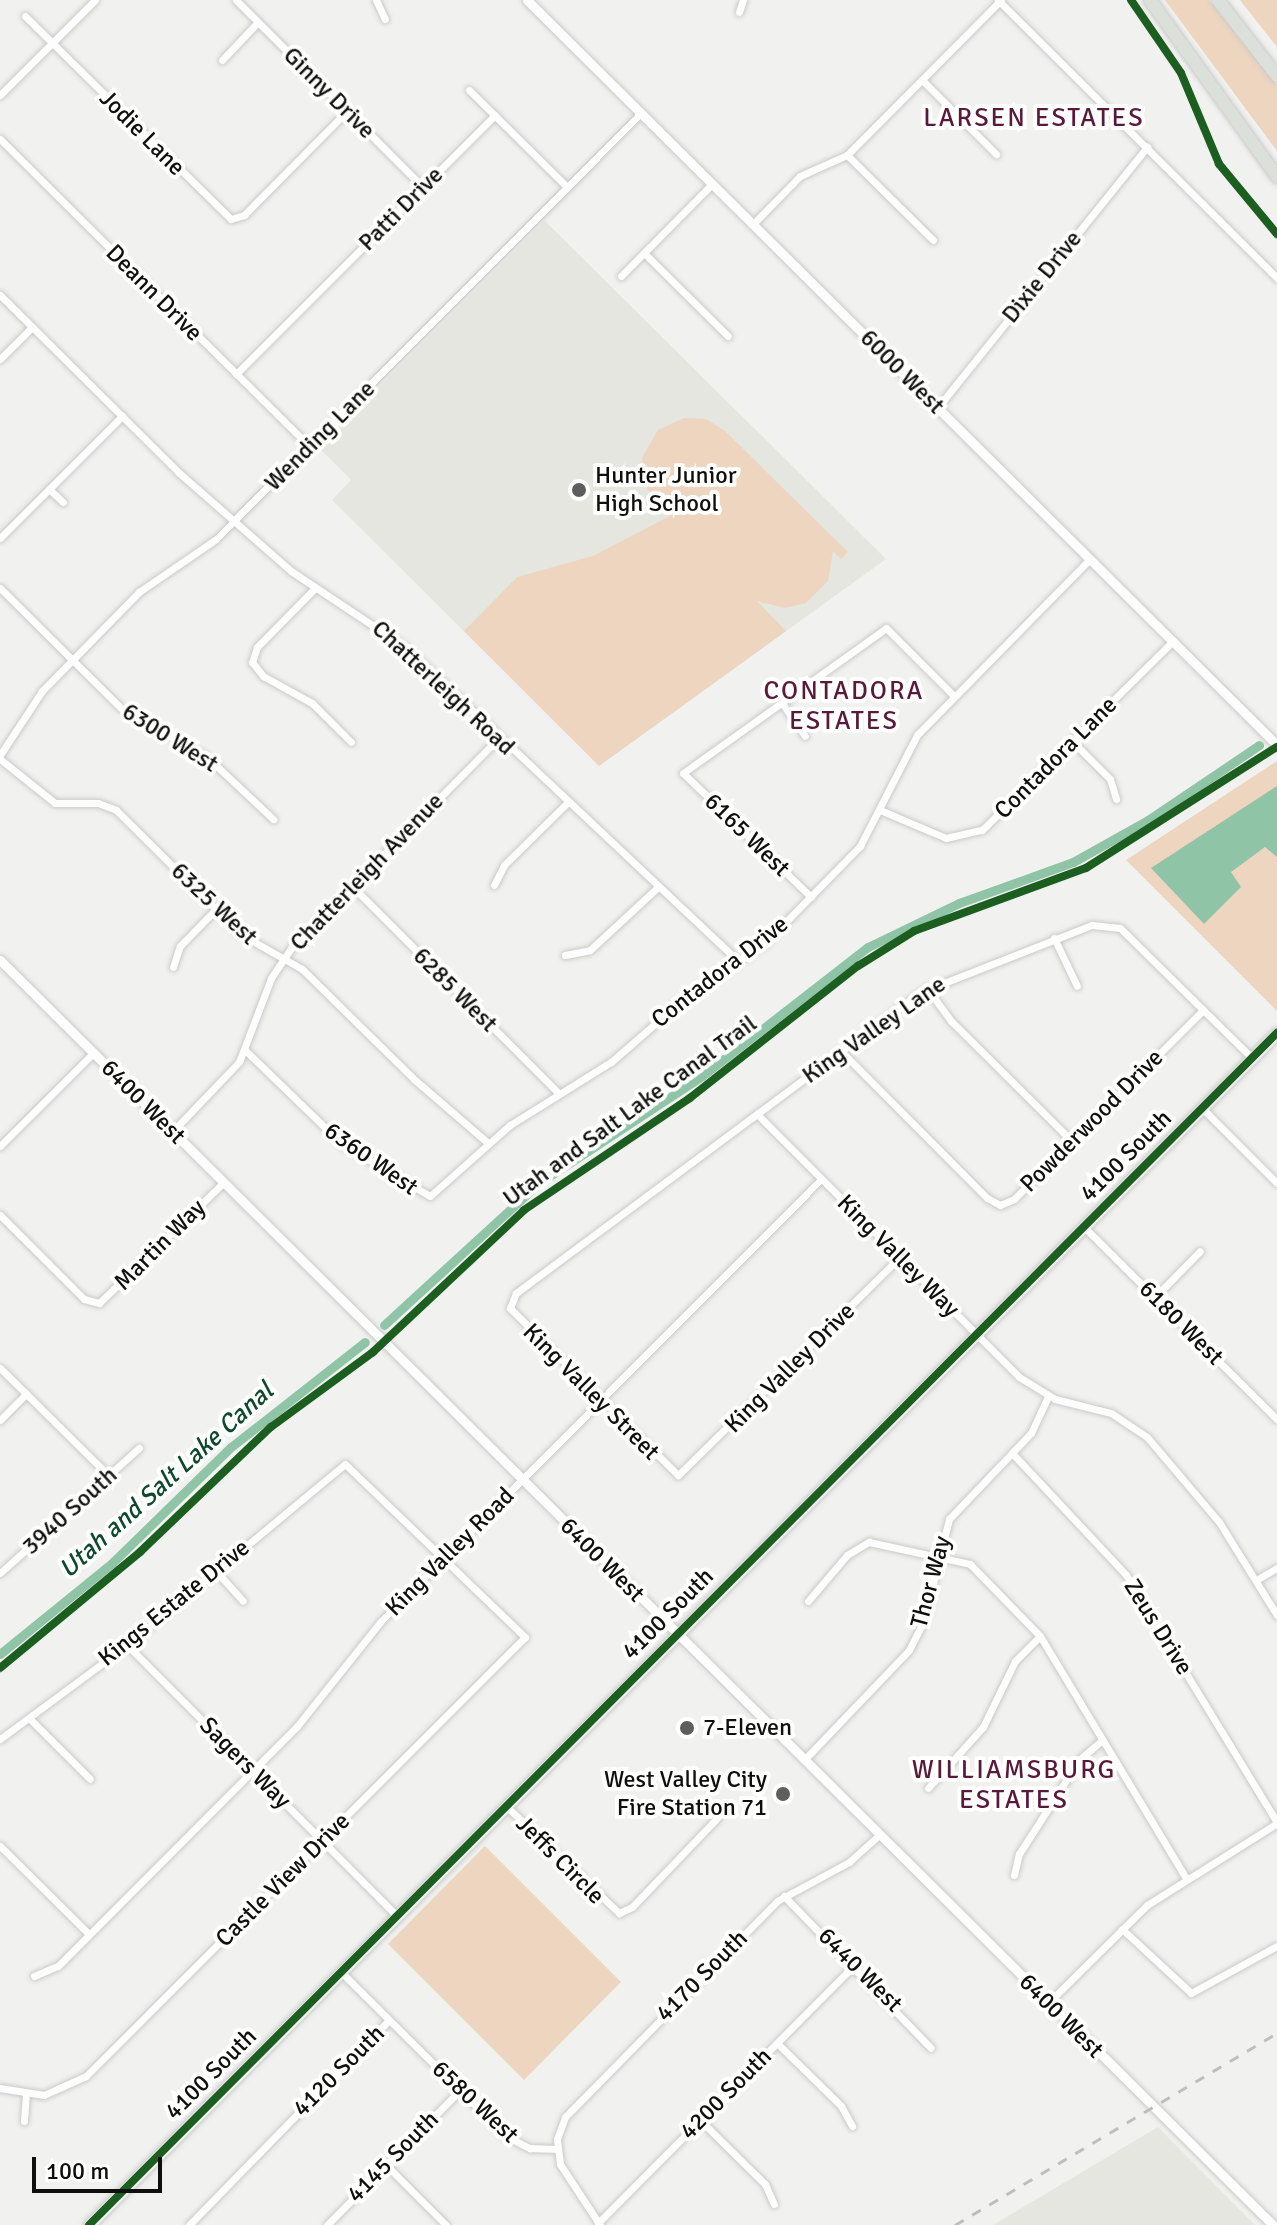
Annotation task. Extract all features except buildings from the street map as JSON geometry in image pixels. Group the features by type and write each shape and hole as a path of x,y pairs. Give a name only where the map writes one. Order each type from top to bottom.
{"highway":[{"path":"1150,0 1277,177"},
{"path":"1218,0 1277,76"}],"main road":[{"name":"4100 South","path":"89,2225 1277,1033"}],"street":[{"path":"0,95 95,0"},
{"name":"Ginny Drive","path":"236,0 423,187"},
{"path":"376,0 385,19"},
{"name":"6000 West","path":"527,0 1277,745"},
{"path":"739,12 743,0"},
{"path":"753,224 800,176 847,155 1000,1 1277,278"},
{"name":"Jodie Lane","path":"25,16 224,216 234,220 347,111"},
{"path":"222,60 258,22"},
{"path":"922,80 996,154"},
{"path":"469,90 567,187"},
{"name":"Wending Lane","path":"0,757 36,699 72,660 147,585 208,546 641,113"},
{"name":"Patti Drive","path":"236,374 495,115"},
{"name":"Deann Drive","path":"0,139 309,446"},
{"name":"Dixie Drive","path":"938,407 1147,147"},
{"path":"847,155 933,240"},
{"path":"621,276 712,184"},
{"path":"644,253 728,336"},
{"name":"Chatterleigh Road","path":"0,295 178,472 315,588 405,647 738,961"},
{"path":"0,359 32,327"},
{"path":"0,538 122,416"},
{"path":"49,489 63,502"},
{"name":"Contadora Drive","path":"430,1196 488,1143 558,1093 619,1057 681,1000 738,961 811,897 860,846 911,744 954,696 1090,559"},
{"name":"6300 West","path":"0,588 135,719 207,757 273,819"},
{"path":"315,588 257,647 252,662 259,673 312,703 351,742"},
{"path":"805,736 782,703 886,628 954,696"},
{"name":"Contadora Lane","path":"880,810 930,834 974,834 997,818 1173,641"},
{"name":"6165 West","path":"782,703 683,773 811,897"},
{"name":"Chatterleigh Avenue","path":"172,1132 246,1051 283,959 499,738"},
{"path":"1073,742 1107,776 1116,799"},
{"name":"6325 West","path":"0,757 60,805 112,807 246,938 306,972 415,1080 488,1143"},
{"path":"494,885 504,865 567,803"},
{"name":"6285 West","path":"352,886 558,1093"},
{"path":"565,955 590,950 658,887"},
{"path":"173,967 180,946 216,909"},
{"name":"King Valley Lane","path":"510,1305 516,1293 927,988 1097,923 1116,926 1252,1058"},
{"path":"1054,938 1077,986"},
{"name":"6400 West","path":"0,960 1273,2225"},
{"path":"927,988 947,1017 1072,1141"},
{"name":"Powderwood Drive","path":"841,1051 995,1204 1014,1199 1203,1010"},
{"name":"6360 West","path":"246,1051 342,1144 430,1196"},
{"path":"0,1146 93,1053"},
{"path":"1202,1108 1277,1183"},
{"name":"King Valley Way","path":"757,1114 1019,1377 1048,1397 1111,1413 1143,1432 1198,1494 1277,1615"},
{"name":"King Valley Road","path":"34,1976 58,1966 252,1771 305,1717 370,1632 821,1179"},
{"name":"Martin Way","path":"0,1215 95,1304 106,1299 223,1183"},
{"name":"6180 West","path":"1084,1227 1277,1419"},
{"path":"1155,1297 1200,1251"},
{"name":"King Valley Drive","path":"678,1475 899,1258"},
{"name":"King Valley Street","path":"510,1305 600,1401 678,1475"},
{"path":"0,1368 110,1477"},
{"path":"0,1420 26,1394"},
{"name":"Thor Way","path":"804,1760 909,1650 924,1620 939,1554 953,1512 1035,1427 1048,1397"},
{"name":"3940 South","path":"0,1573 139,1448"},
{"name":"Zeus Drive","path":"1012,1453 1126,1575 1277,1822"},
{"name":"Kings Estate Drive","path":"0,1739 127,1645 345,1464 445,1558"},
{"path":"808,1601 819,1583 864,1544 880,1542 970,1564 1040,1636 1186,1878"},
{"name":"Castle View Drive","path":"0,2088 26,2095 53,2093 86,2076 525,1637 445,1558"},
{"path":"1256,1580 1277,1568"},
{"path":"216,1571 243,1601"},
{"path":"928,1788 983,1727 1018,1656 1040,1636"},
{"name":"Sagers Way","path":"127,1645 397,1916"},
{"path":"29,1718 90,1779"},
{"path":"1014,1875 1019,1854 1079,1760 1102,1740"},
{"name":"Jeffs Circle","path":"506,1806 619,1913 632,1907 718,1817"},
{"path":"1048,2003 1122,1929 1186,1878 1277,1822"},
{"name":"4170 South","path":"556,2149 561,2123 574,2105 784,1896 849,1862 879,1835"},
{"path":"0,1846 89,1934"},
{"path":"0,1861 7,1853"},
{"name":"6440 West","path":"784,1896 931,2048"},
{"path":"1122,1929 1191,1993 1277,1946"},
{"name":"4200 South","path":"599,2224 854,1965"},
{"name":"6580 West","path":"341,1972 517,2143 556,2149"},
{"name":"4120 South","path":"189,2225 389,2020"},
{"path":"777,2043 844,2109 852,2126"},
{"name":"4145 South","path":"327,2225 460,2090"},
{"path":"24,2121 26,2095"},
{"path":"700,2120 765,2184 774,2204"},
{"path":"556,2149 566,2176 599,2224"},
{"path":"386,2165 446,2225"}],"shaded area":[{"path":"1165,0 1209,0 1277,85 1277,151"},
{"path":"1240,0 1277,0 1277,47"},
{"name":"Hunter Junior High School","path":"545,221 886,559 599,766 332,500 351,480 319,448"},
{"path":"684,418 706,419 725,431 848,552 841,559 833,551 828,581 806,603 785,608 757,601 786,631 599,766 464,631 517,577 593,556 670,516 647,489 642,458 658,430"},
{"path":"1277,761 1277,1011 1126,860"},
{"path":"1277,786 1277,857 1265,847 1231,872 1241,887 1204,924 1151,868"},
{"path":"485,1846 621,1982 524,2080 388,1944"},
{"path":"1158,2127 1255,2225 993,2225"}],"waterway":[{"name":"Utah and Salt Lake Canal","path":"384,1325 539,1183 702,1076 868,947 959,903 1073,862 1148,820 1259,745"},
{"name":"Utah and Salt Lake Canal","path":"0,1654 112,1563 231,1447 365,1342"}],"railway":[{"path":"955,2225 1277,2033"}],"cycle path":[{"path":"1131,0 1181,73 1219,164 1277,234"},
{"name":"Utah and Salt Lake Canal Trail","path":"0,1668 140,1552 271,1427 373,1352 524,1210 690,1098 858,966 914,931 1086,868 1277,747"},
{"path":"89,2225 1277,1033"}],"place":[{"name":"Hunter Junior High School","path":"579,490"},
{"name":"7-Eleven","path":"687,1728"},
{"name":"West Valley City Fire Station 71","path":"783,1794"}],"district":[{"name":"LARSEN ESTATES","path":"1034,119"},
{"name":"CONTADORA ESTATES","path":"844,707"},
{"name":"WILLIAMSBURG ESTATES","path":"1014,1786"}]}
